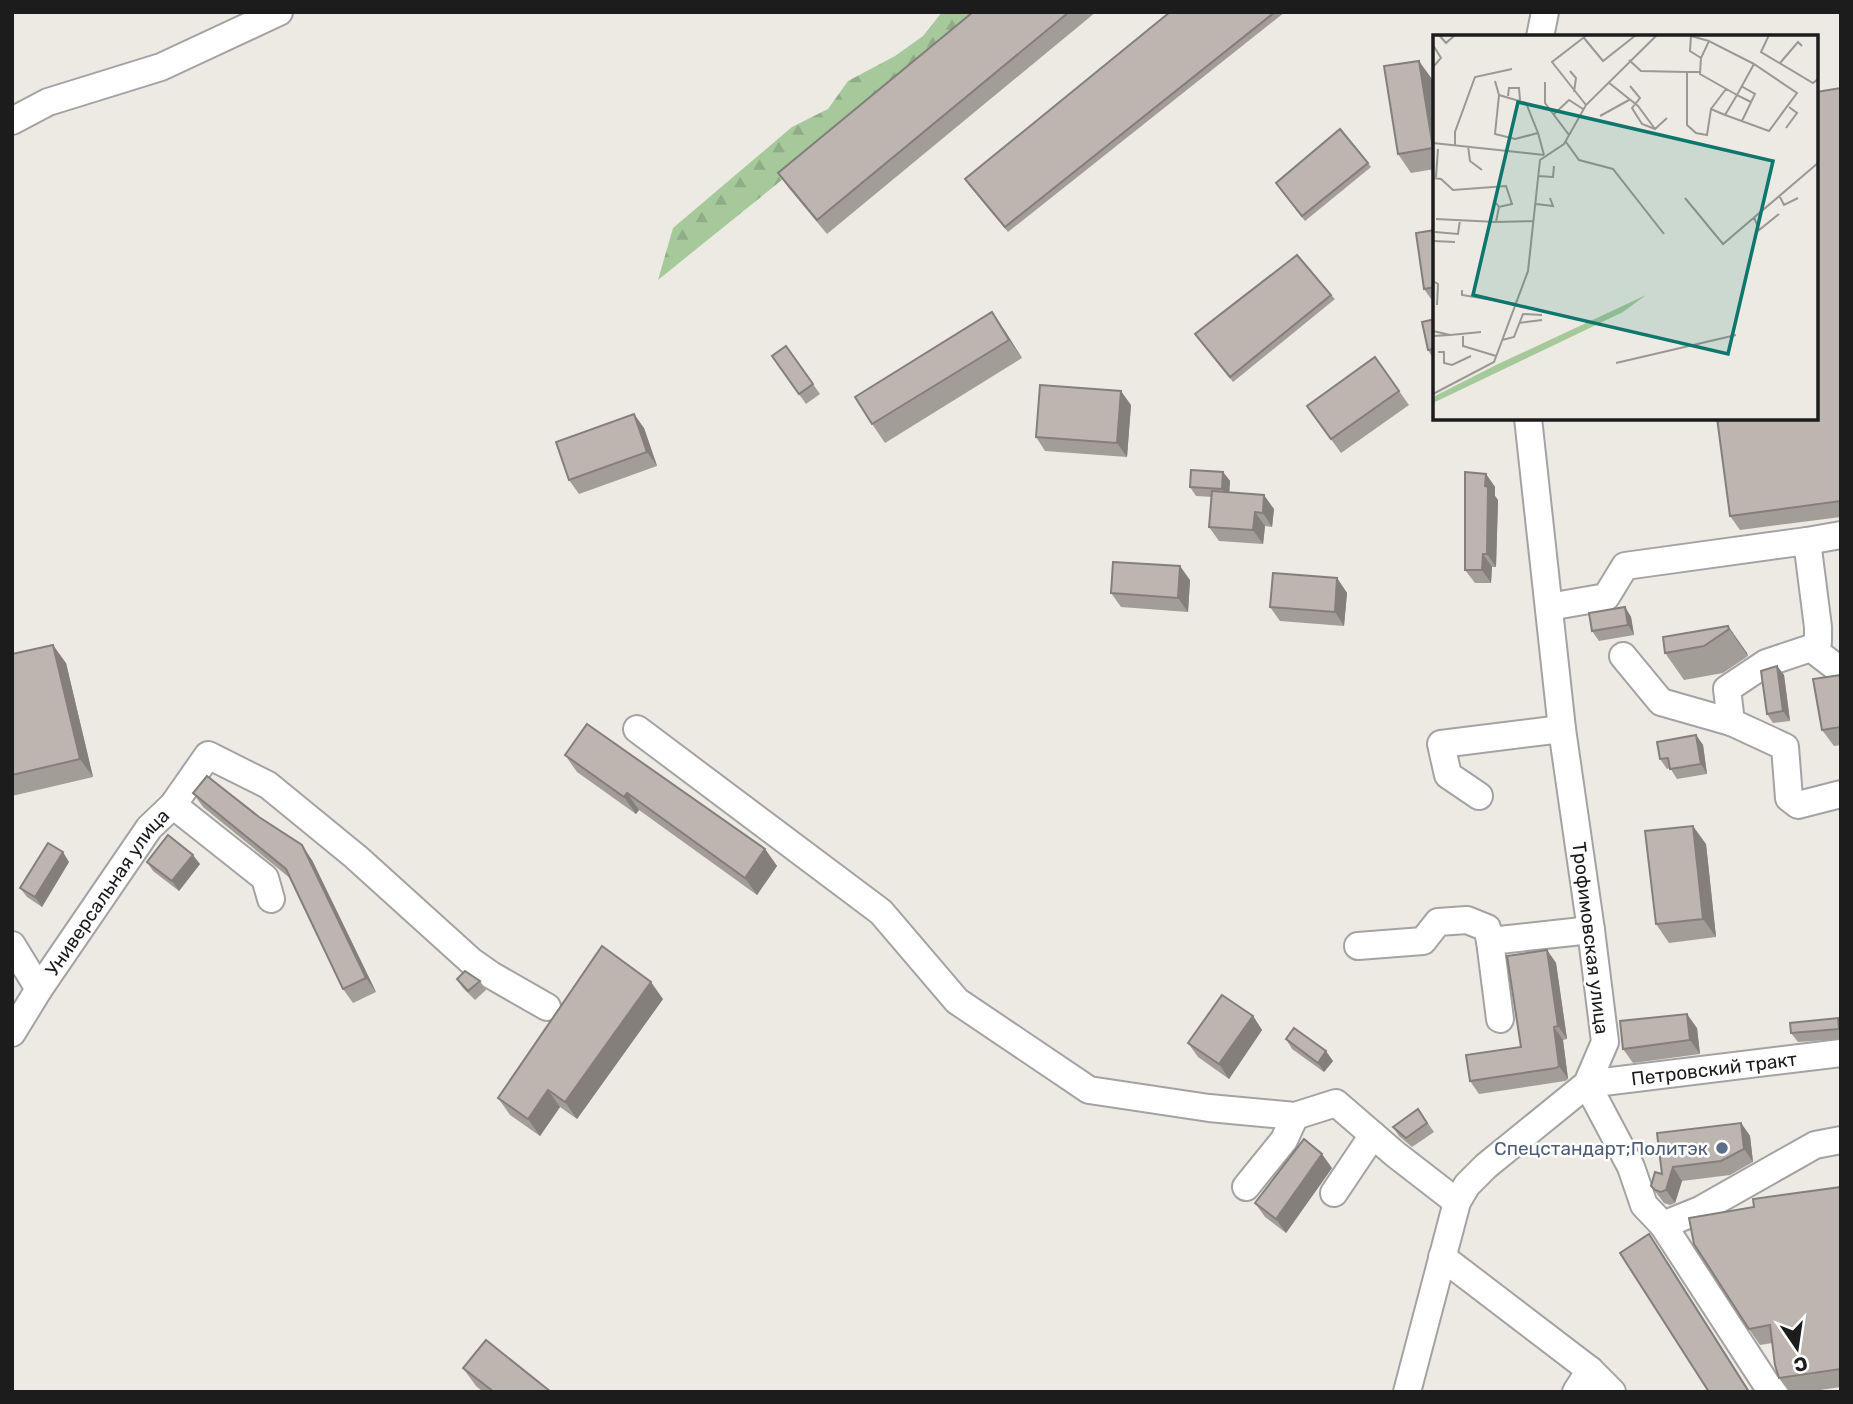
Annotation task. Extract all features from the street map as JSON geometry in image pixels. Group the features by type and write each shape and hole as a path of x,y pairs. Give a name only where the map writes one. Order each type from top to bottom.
{"street":[{"path":"12,121 48,103 161,67 279,12"},
{"path":"1540,35 1545,12"},
{"name":"Трофимовская улица","path":"1407,1392 1457,1202 1467,1185 1486,1166 1587,1084 1605,1042 1562,729 1528,420"},
{"path":"1549,607 1606,597 1625,566 1841,535"},
{"path":"1731,722 1727,689 1766,663 1811,648 1818,642 1807,541"},
{"path":"1811,648 1841,671"},
{"path":"1623,656 1661,702 1731,722 1785,747 1789,797 1798,805 1841,794"},
{"path":"637,729 881,912 957,1001 1089,1090 1209,1108 1295,1116 1336,1103 1457,1202"},
{"path":"1479,796 1448,775 1441,744 1562,729"},
{"name":"Универсальная улица","path":"12,1033 149,828 173,805 208,755 268,785 356,857 471,961 547,1007"},
{"path":"173,805 265,878 271,898"},
{"path":"1358,946 1423,941 1438,922 1467,920 1487,928 1500,1019"},
{"path":"1490,941 1591,930"},
{"path":"12,945 39,989"},
{"name":"Петровский тракт","path":"1587,1084 1841,1054"},
{"path":"1587,1084 1631,1167 1644,1205 1663,1225 1767,1385 1775,1392"},
{"path":"1246,1186 1284,1140 1295,1116"},
{"path":"1334,1193 1373,1135"},
{"path":"1663,1225 1700,1210 1815,1144 1841,1140"},
{"path":"1442,1257 1583,1381 1612,1392"}],"green space":[{"path":"942,12 990,12 658,280 673,228 792,127 828,109 848,81 895,56 923,36"}],"building":[{"path":"973,12 1069,12 817,220 778,173"},
{"path":"1170,12 1275,12 1005,227 965,179"},
{"path":"1419,61 1433,148 1398,154 1384,66"},
{"path":"1841,88 1841,501 1730,516 1717,420 1818,420 1818,92"},
{"path":"1340,129 1368,163 1302,216 1276,183"},
{"path":"1433,230 1433,287 1424,289 1416,233"},
{"path":"1297,255 1331,295 1230,377 1195,334"},
{"path":"992,312 1009,340 872,424 855,397"},
{"path":"1433,319 1433,349 1428,350 1422,322"},
{"path":"786,346 813,384 799,394 772,356"},
{"path":"1375,357 1399,391 1331,439 1307,406"},
{"path":"1040,385 1121,391 1117,443 1036,437"},
{"path":"634,414 647,452 569,480 556,442"},
{"path":"1191,470 1223,472 1222,489 1190,487"},
{"path":"1465,472 1486,474 1487,554 1483,554 1482,570 1465,570"},
{"path":"1212,491 1264,495 1263,513 1255,512 1253,530 1209,527"},
{"path":"1113,562 1180,566 1178,598 1111,593"},
{"path":"1273,573 1337,578 1335,612 1270,607"},
{"path":"1625,607 1628,625 1592,631 1589,613"},
{"path":"1728,626 1729,629 1704,646 1665,653 1663,637"},
{"path":"53,645 80,759 12,775 12,654"},
{"path":"1777,666 1783,711 1767,714 1761,671"},
{"path":"1841,675 1841,727 1822,730 1813,679"},
{"path":"587,724 765,849 745,878 627,793 624,797 565,755"},
{"path":"1696,735 1701,764 1670,769 1668,758 1660,759 1657,742"},
{"path":"207,776 259,817 302,845 366,978 343,989 286,869 193,793"},
{"path":"1693,826 1703,919 1656,924 1645,831"},
{"path":"168,835 193,855 172,881 147,862"},
{"path":"48,843 63,852 35,897 20,888"},
{"path":"602,946 651,982 565,1102 548,1090 528,1119 498,1098"},
{"path":"1547,950 1558,1026 1554,1027 1559,1066 1470,1081 1466,1055 1521,1047 1507,956"},
{"path":"465,971 480,981 468,991 457,979"},
{"path":"1222,995 1253,1016 1219,1064 1188,1043"},
{"path":"1687,1014 1690,1040 1623,1049 1620,1021"},
{"path":"1838,1018 1839,1029 1791,1033 1790,1023"},
{"path":"1294,1028 1326,1051 1318,1063 1286,1039"},
{"path":"1418,1109 1427,1123 1406,1138 1393,1127"},
{"path":"1741,1123 1744,1149 1721,1161 1673,1167 1666,1190 1661,1192 1651,1186 1655,1172 1662,1174 1657,1133"},
{"path":"1304,1139 1322,1154 1276,1219 1255,1203"},
{"path":"1841,1187 1841,1369 1779,1378 1770,1325 1749,1329 1694,1244 1689,1218 1754,1207 1753,1199"},
{"path":"1649,1234 1749,1392 1709,1392 1620,1253"},
{"path":"486,1340 551,1392 494,1392 463,1368"}],"place":[{"name":"Спецстандарт;Политэк","path":"1722,1148"}]}
